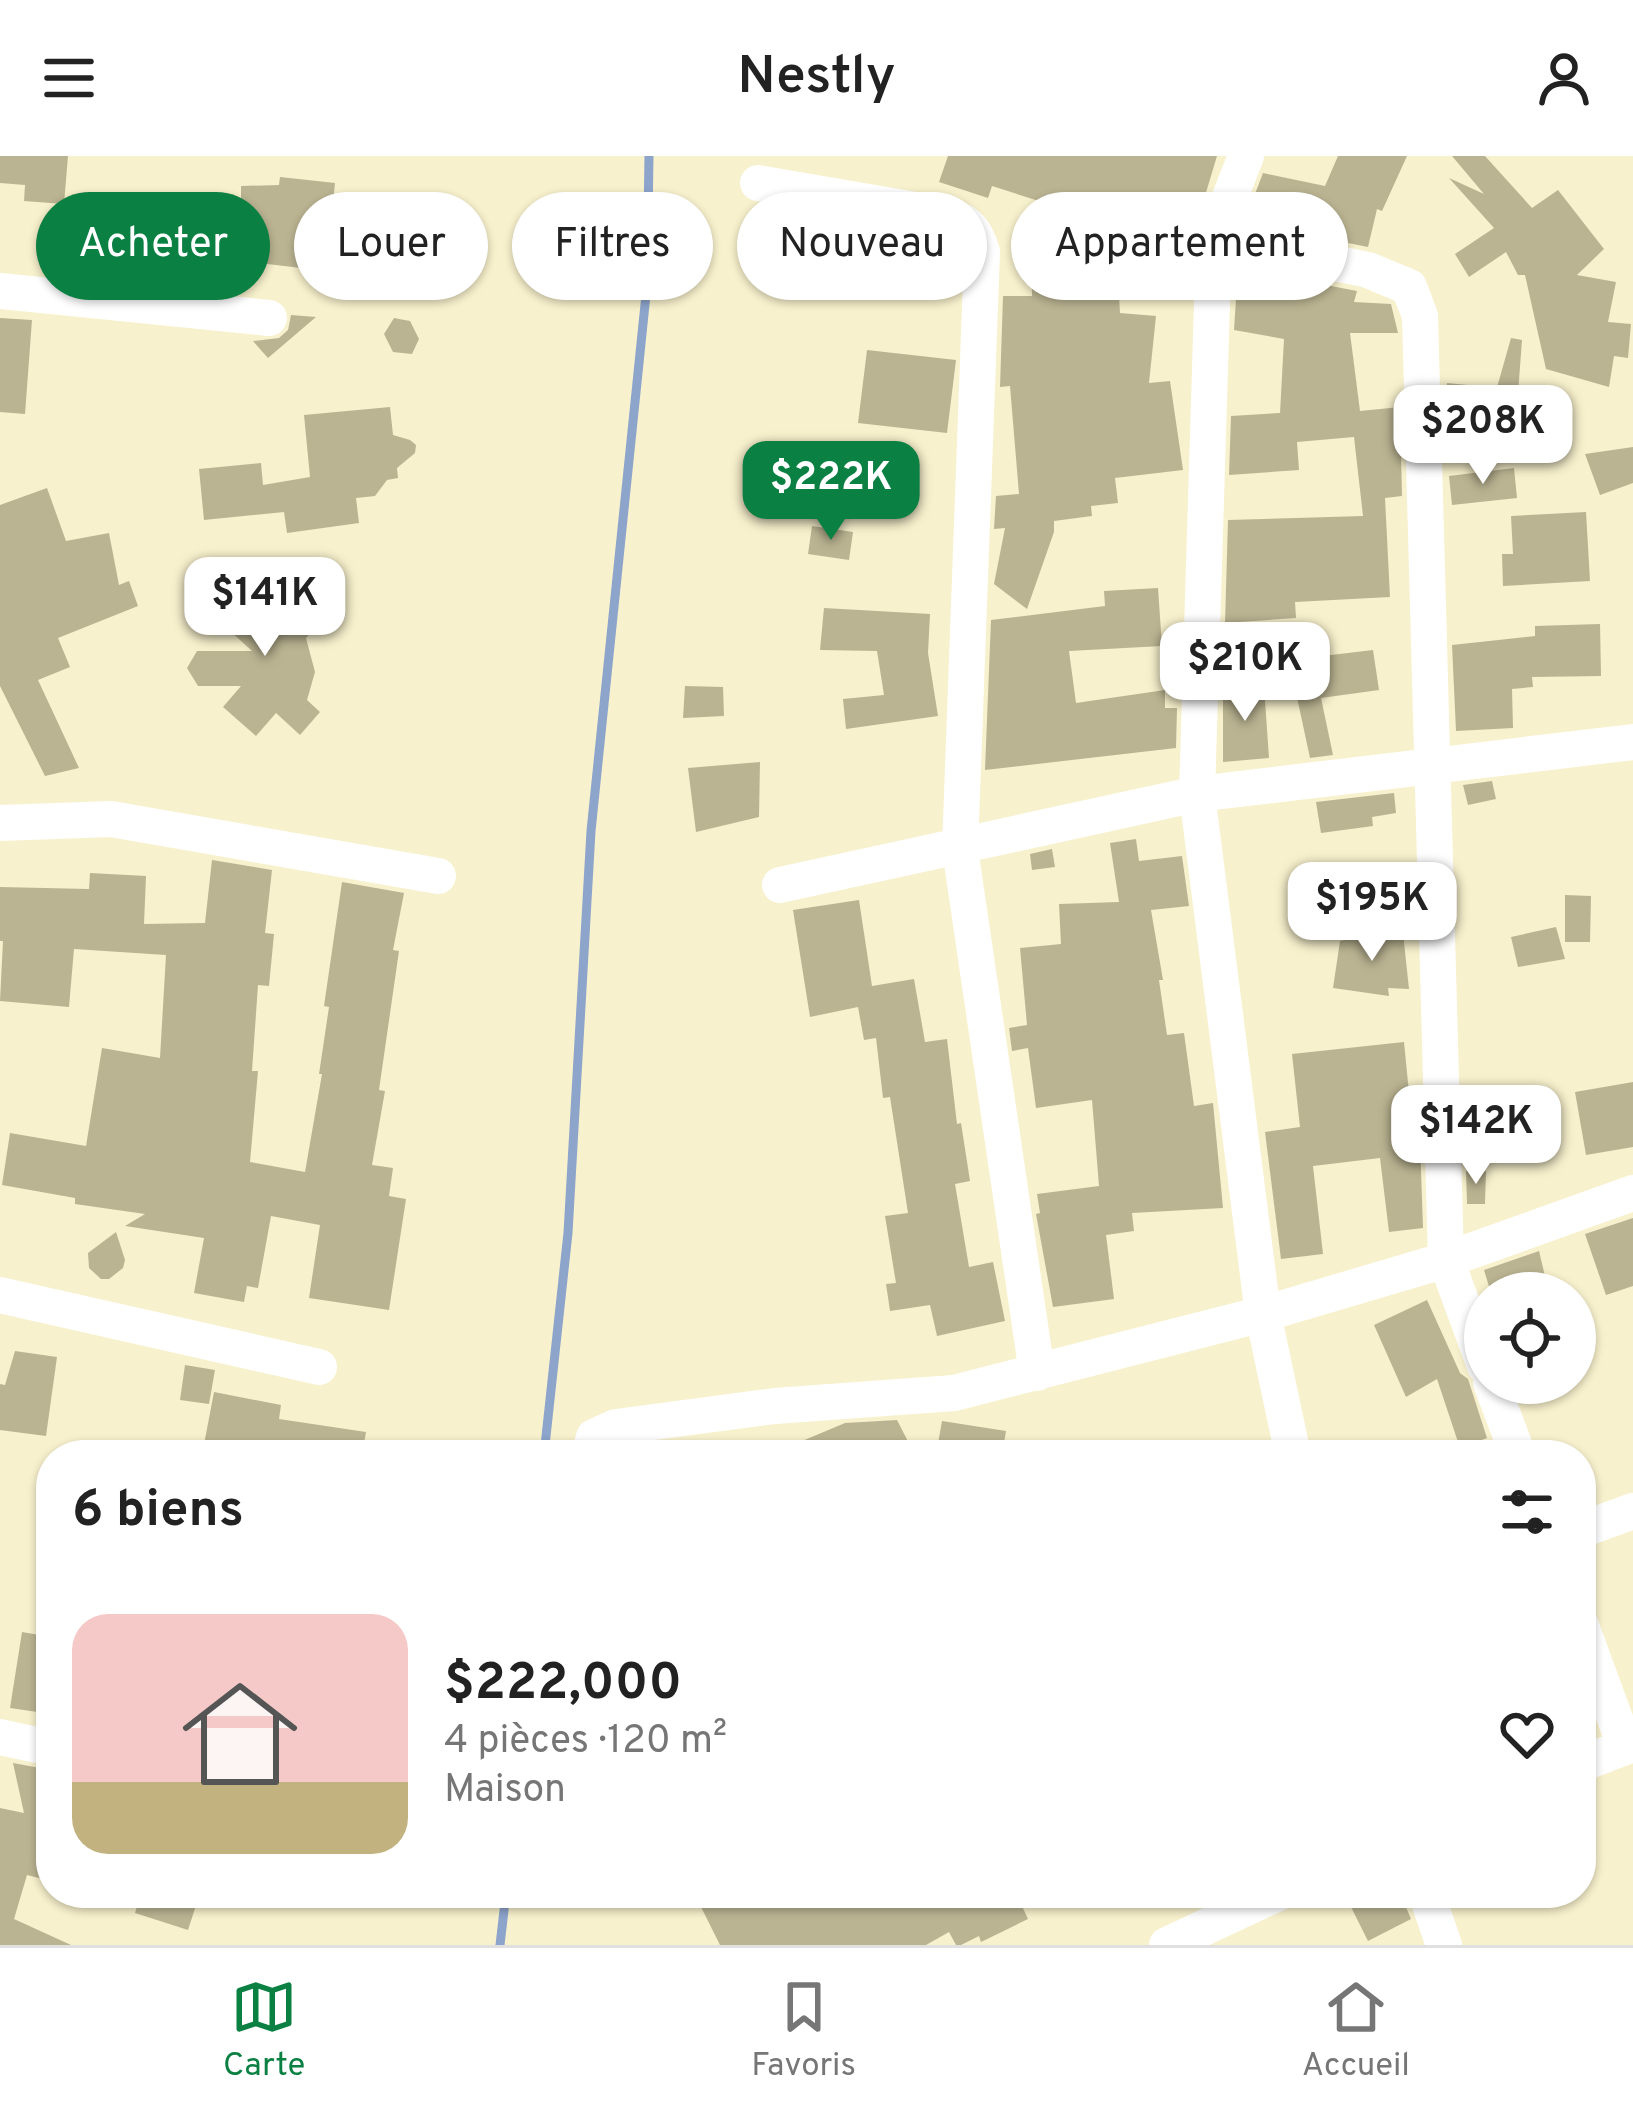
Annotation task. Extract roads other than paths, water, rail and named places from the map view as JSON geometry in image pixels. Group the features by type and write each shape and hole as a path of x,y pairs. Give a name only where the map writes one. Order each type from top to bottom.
{"street":[{"path":"1232,192 1246,156"},
{"path":"758,183 950,216 976,233 982,252 960,849 1037,1372"},
{"path":"1348,266 1409,287 1420,316 1446,1260 1464,1309"},
{"path":"0,291 268,318"},
{"path":"1212,300 1198,794 1263,1314 1290,1440"},
{"path":"780,885 1198,794 1633,742"},
{"path":"0,823 111,819 438,876"},
{"path":"593,1440 616,1427 776,1406 954,1393 1263,1314 1446,1260 1633,1192"},
{"path":"0,1295 320,1366"},
{"path":"1499,1404 1512,1440"},
{"path":"1596,1525 1633,1511"},
{"path":"1596,1663 1629,1745 1596,1758"},
{"path":"0,1737 36,1745"},
{"path":"1167,1945 1246,1908"},
{"path":"1431,1908 1444,1945"}],"waterway":[{"path":"546,1440 568,1233 591,831 647,285 649,156"},
{"path":"500,1945 504,1908"}]}
